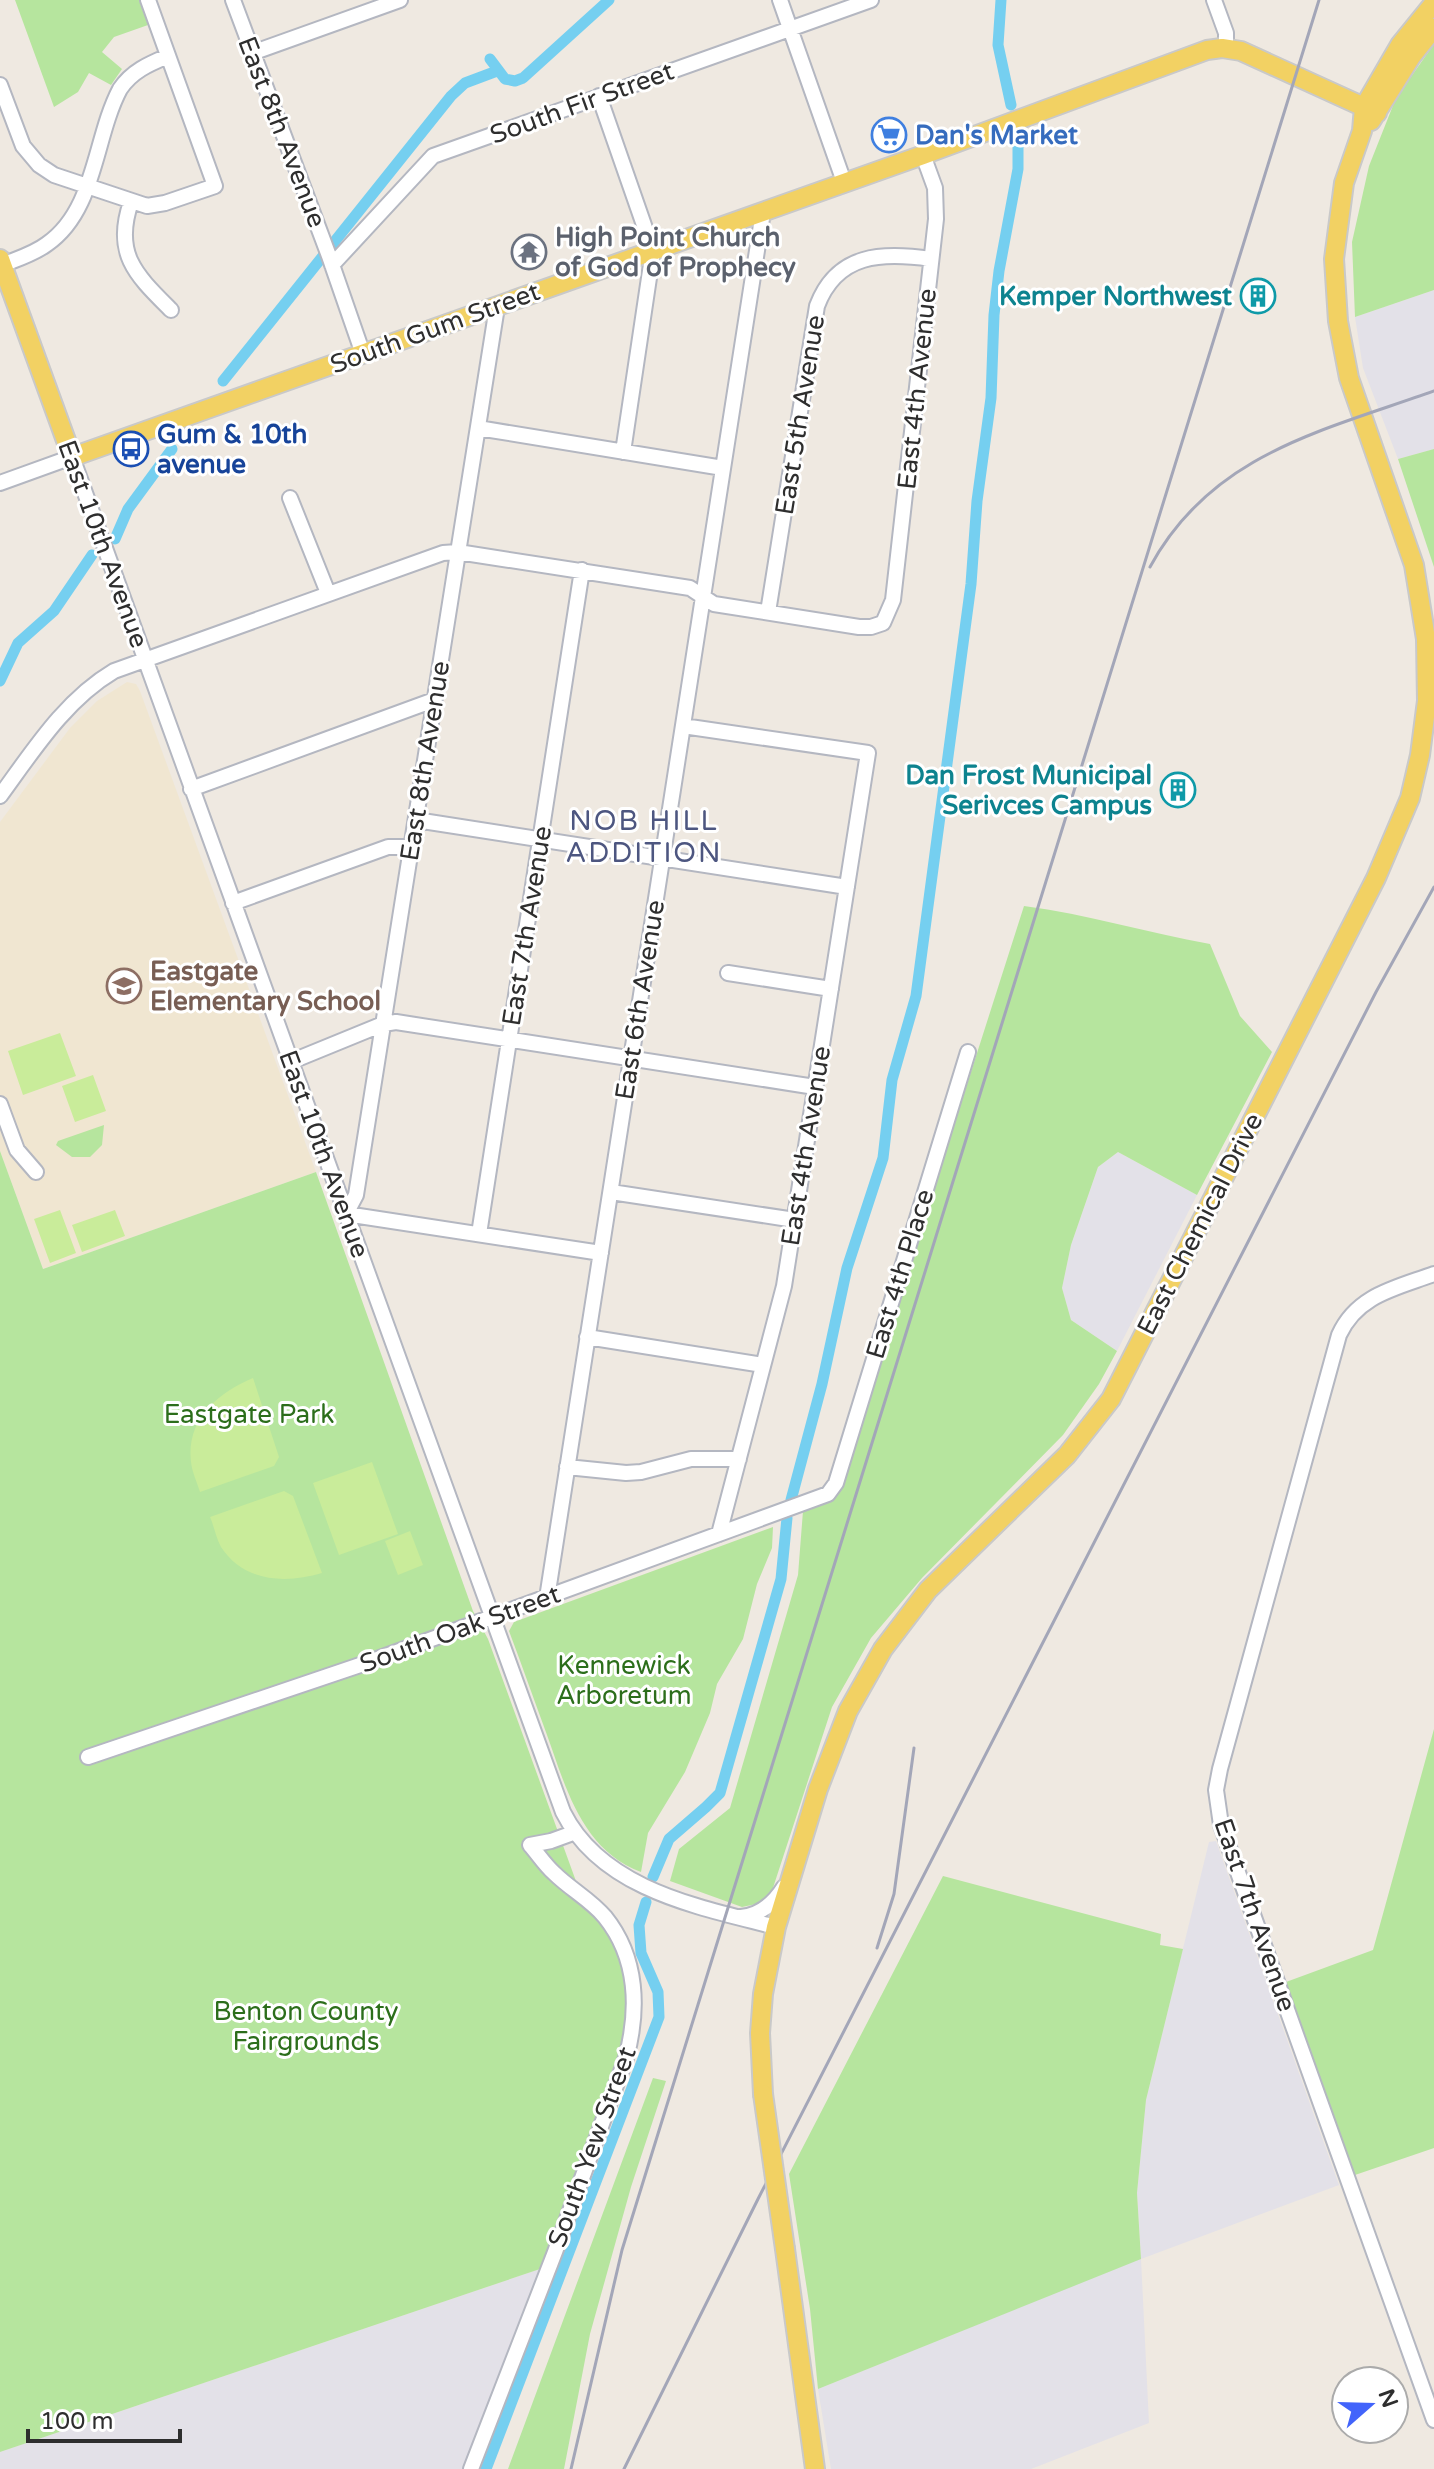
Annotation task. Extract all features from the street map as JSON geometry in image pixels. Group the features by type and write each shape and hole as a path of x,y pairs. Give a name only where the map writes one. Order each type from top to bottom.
{"main road":[{"path":"1371,110 1400,45 1434,3"},
{"path":"1371,110 1434,28"},
{"path":"1226,48 1246,53 1371,110"},
{"name":"South Gum Street","path":"72,457 923,155 1203,52 1226,48"},
{"name":"East Chemical Drive","path":"815,2469 763,2094 760,2033 763,1994 776,1927 818,1789 848,1711 883,1649 928,1590 1067,1455 1111,1399 1376,878 1410,798 1430,702 1426,639 1414,565 1349,378 1338,321 1334,259 1344,183 1371,110"},
{"name":"East 10th Avenue","path":"1,262 72,457"}],"street":[{"path":"0,85 16,132 31,156 54,175 131,202 157,205 215,186 148,0"},
{"name":"East 8th Avenue","path":"233,0 363,354"},
{"path":"252,53 400,0"},
{"path":"780,0 844,182"},
{"name":"South Fir Street","path":"329,255 433,156 871,0"},
{"path":"1214,0 1226,33 1226,48"},
{"path":"1,262 36,251 55,238 71,220 120,89 127,78 168,56"},
{"path":"599,96 653,251 623,452"},
{"name":"East 4th Avenue","path":"768,612 871,627 883,623 893,600 937,204 935,188 923,155"},
{"path":"131,202 124,228 124,240 131,262 139,277 171,310"},
{"name":"East 6th Avenue","path":"547,1598 763,212"},
{"name":"East 5th Avenue","path":"768,612 817,306 822,293 835,274 866,259 892,254 931,259"},
{"name":"East 8th Avenue","path":"346,1214 356,1195 497,307"},
{"path":"478,428 723,468"},
{"name":"South Gum Street","path":"0,483 72,457"},
{"name":"East 10th Avenue","path":"72,457 573,1833 614,1871 633,1882 776,1927"},
{"path":"290,498 328,593"},
{"path":"0,796 76,700 104,677 144,659 443,553 458,552 690,588 714,604 768,612"},
{"name":"East 7th Avenue","path":"479,1234 582,570"},
{"path":"191,789 434,700"},
{"name":"East 4th Avenue","path":"683,726 868,753 784,1286 719,1534"},
{"path":"416,820 847,887"},
{"path":"233,903 388,847 411,847"},
{"path":"728,973 831,989"},
{"path":"290,1062 383,1024 396,1022 815,1087"},
{"name":"East 4th Place","path":"828,1494 834,1487 968,1052"},
{"path":"0,1104 17,1150 36,1172"},
{"path":"611,1192 795,1220"},
{"path":"346,1214 601,1253"},
{"name":"East 7th Avenue","path":"1434,1274 1373,1296 1354,1311 1339,1335 1220,1769 1217,1799 1226,1840 1434,2420"},
{"path":"587,1337 763,1365"},
{"path":"567,1467 626,1473 691,1459 739,1459"},
{"name":"South Oak Street","path":"88,1757 493,1618 828,1494"},
{"name":"South Yew Street","path":"471,2469 555,2252 626,2058 633,2029 633,1979 615,1932 604,1916 555,1874 530,1845 573,1833"},
{"path":"740,1918 753,1916 765,1909 791,1876"}],"shaded area":[{"path":"1434,290 1434,449 1398,459 1363,368 1355,317"},
{"name":"Eastgate Elementary School","path":"127,682 136,684 140,691 316,1172 43,1269 0,1151 0,822 70,728 97,701"},
{"path":"1118,1152 1197,1195 1117,1351 1071,1320 1062,1288 1071,1245 1098,1167"},
{"path":"1216,1841 1339,2185 1141,2259 1149,2423 1031,2469 831,2469 818,2389 1141,2258 1137,2193 1146,2100 1209,1842"},
{"path":"540,2269 462,2469 0,2469 0,2452"}],"green space":[{"path":"15,0 139,0 148,25 114,37 102,52 122,69 111,85 89,73 78,92 54,107"},
{"path":"1434,44 1434,290 1355,317 1352,242 1369,166 1396,98"},
{"path":"1434,449 1434,567 1398,459"},
{"path":"1024,906 1210,944 1240,1016 1272,1052 1197,1195 1118,1152 1098,1167 1071,1245 1062,1288 1071,1320 1117,1351 1099,1384 1063,1435 922,1578 871,1638 832,1707 771,1894 761,1903 742,1907 670,1881 679,1849 730,1808 798,1575 803,1511 828,1499 839,1485"},
{"path":"60,1033 76,1076 23,1095 8,1051"},
{"path":"93,1075 106,1111 75,1122 62,1086"},
{"path":"104,1125 102,1145 90,1157 72,1157 56,1145 58,1141"},
{"name":"Benton County Fairgrounds","path":"0,1151 43,1269 316,1172 473,1611 488,1639 585,1906 613,1940 629,1991 625,2042 540,2269 0,2452"},
{"path":"60,1210 76,1253 50,1263 34,1219"},
{"path":"115,1210 125,1236 82,1252 72,1225"},
{"name":"Eastgate Park","path":"253,1378 279,1457 274,1466 200,1492 192,1466 191,1447 199,1421 216,1400"},
{"path":"372,1462 398,1534 339,1555 313,1483"},
{"path":"284,1491 293,1496 322,1573 280,1579 253,1574 230,1559 219,1543 210,1517"},
{"name":"Kennewick Arboretum","path":"773,1527 772,1548 757,1584 743,1639 717,1684 710,1713 685,1772 648,1833 641,1872 604,1849 579,1815 561,1776 509,1631 514,1622"},
{"path":"410,1531 423,1565 398,1575 385,1541"},
{"path":"1434,1729 1434,2148 1355,2175 1286,1982 1373,1950"},
{"path":"943,1876 1161,1934 1160,1945 1183,1949 1146,2100 1137,2193 1141,2259 818,2389 810,2309 789,2174"},
{"path":"653,2078 666,2081 631,2187 590,2334 564,2469 508,2469"}],"waterway":[{"path":"490,59 505,79 515,81 523,78 609,0"},
{"path":"1001,0 998,45 1011,105"},
{"path":"223,381 451,96 465,83 497,71"},
{"path":"791,1500 822,1384 847,1268 883,1158 892,1080 916,996 971,584 977,501 991,398 994,315 1018,169 1018,133"},
{"path":"115,539 128,509 172,449"},
{"path":"0,681 18,643 54,611 92,555"},
{"path":"653,1877 669,1839 720,1793 781,1579 787,1518"},
{"path":"486,2469 659,2017 658,1992 641,1953 639,1925 646,1902"}],"railway":[{"path":"571,2469 622,2250 1319,0"},
{"path":"1150,567 1175,529 1204,497 1237,472 1311,434 1434,391"},
{"path":"624,2469 758,2199 1376,992 1434,887"},
{"path":"877,1948 894,1894 914,1748"}],"place":[{"name":"Dan's Market","path":"889,135"},
{"name":"High Point Church of God of Prophecy","path":"529,252"},
{"name":"Kemper Northwest","path":"1258,296"},
{"name":"Gum & 10th avenue","path":"131,449"},
{"name":"Dan Frost Municipal Serivces Campus","path":"1178,790"},
{"name":"Eastgate Elementary School","path":"124,986"}],"district":[{"name":"NOB HILL ADDITION","path":"644,837"}]}
